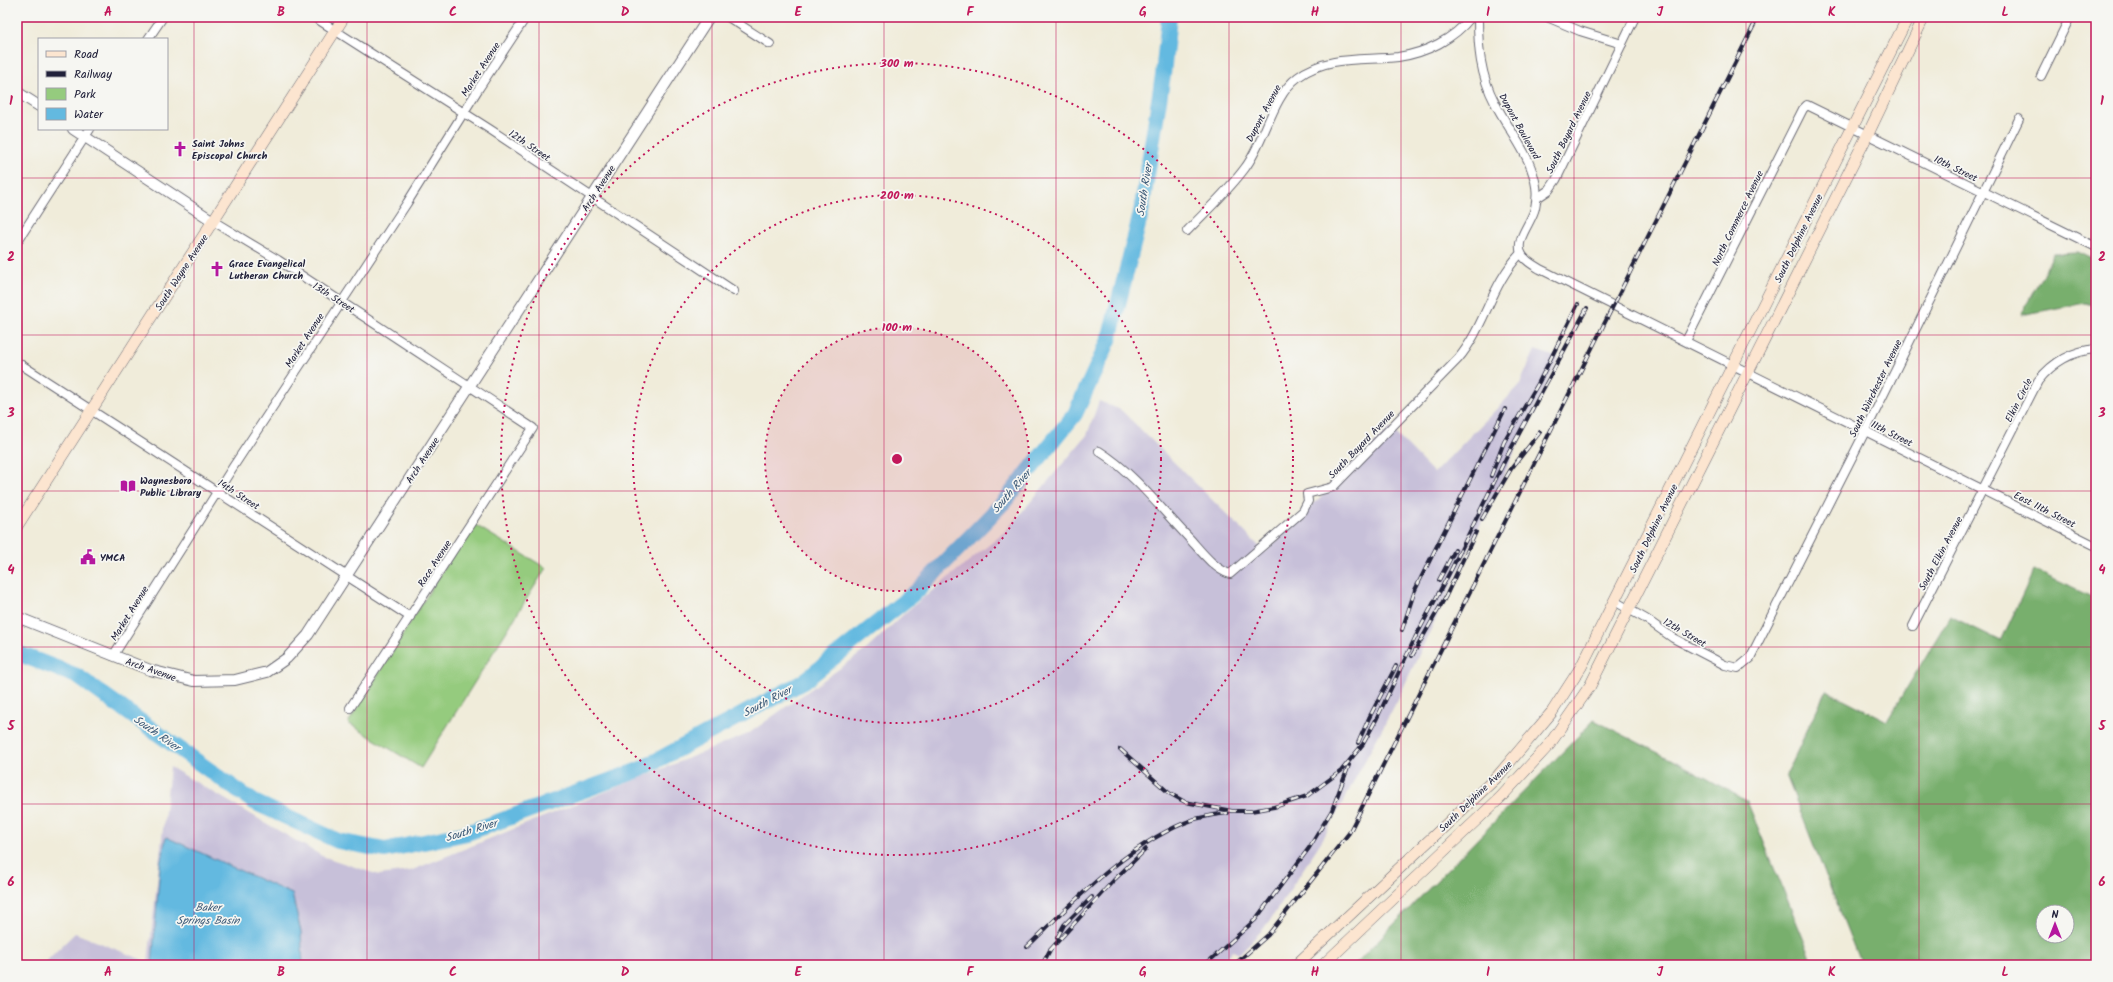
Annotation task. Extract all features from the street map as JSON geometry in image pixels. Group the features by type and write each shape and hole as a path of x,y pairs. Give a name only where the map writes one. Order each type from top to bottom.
{"main road":[{"name":"South Wayne Avenue","path":"17,526 344,17"},
{"name":"South Delphine Avenue","path":"1296,965 1497,777 1524,747 1552,712 1581,667 1616,602 1908,17"},
{"name":"South Delphine Avenue","path":"1323,965 1501,798 1524,774 1549,745 1590,686 1868,134 1924,17"}],"street":[{"path":"149,38 163,17"},
{"name":"12th Street","path":"314,17 464,113 734,291"},
{"name":"Market Avenue","path":"114,656 218,492 526,17"},
{"name":"Arch Avenue","path":"17,617 166,676 194,681 222,682 258,675 278,666 298,648 346,576 709,17"},
{"path":"728,17 770,44"},
{"name":"Dupont Avenue","path":"1187,231 1246,167 1282,96 1297,77 1318,66 1331,62 1350,59 1397,57 1417,53 1444,41 1456,32 1471,17"},
{"name":"Dupont Boulevard","path":"1478,17 1478,40 1483,71 1495,104 1520,143 1531,166 1536,182 1537,198"},
{"path":"1547,17 1580,31 1622,44"},
{"name":"South Bayard Avenue","path":"1537,198 1549,190 1556,180 1635,17"},
{"path":"2041,76 2070,17"},
{"path":"17,92 38,105"},
{"name":"10th Street","path":"1807,105 2096,248"},
{"name":"North Commerce Avenue","path":"1686,341 1802,109 1807,105"},
{"name":"South Winchester Avenue","path":"1746,663 1754,652 1865,431 2019,119"},
{"name":"13th Street","path":"77,130 88,133 213,221 341,302 534,428"},
{"path":"17,242 88,133"},
{"path":"1537,198 1532,216 1521,241 1521,253 1524,258 1540,269 1747,372"},
{"name":"South Bayard Avenue","path":"1099,451 1115,463 1137,484 1200,551 1216,565 1230,574 1303,511 1308,501 1307,494 1333,487 1458,359 1468,345 1503,274 1521,253"},
{"name":"Elkin Circle","path":"1984,490 2027,404 2044,374 2062,359 2073,353 2096,349"},
{"name":"14th Street","path":"17,362 410,617"},
{"name":"11th Street","path":"1747,372 1984,490"},
{"name":"Race Avenue","path":"350,708 534,428"},
{"name":"East 11th Street","path":"1984,490 2096,546"},
{"name":"South Elkin Avenue","path":"1913,626 1984,490"},
{"name":"12th Street","path":"1616,602 1673,638 1725,665 1738,668 1746,663"}],"shaded area":[{"path":"1535,350 1559,358 1397,701 1324,837 1267,925 1239,954 1233,951 1218,965 42,965 75,933 148,962 170,767 322,856 379,875 410,871 748,734 867,649 908,610 1005,532 1087,435 1099,401 1121,410 1265,552 1390,428 1434,473 1519,386"}],"green space":[{"path":"2077,252 2096,261 2096,306 2085,303 2021,315 2054,253"},
{"path":"472,523 546,568 421,768 348,723"},
{"path":"2034,570 2096,599 2096,965 1861,965 1786,775 1826,690 1887,721 1950,616 2001,641"},
{"path":"1594,720 1690,769 1747,801 1814,965 1354,965"}],"water":[{"name":"Baker Springs Basin","path":"166,837 292,894 301,932 303,965 152,965 160,865"}],"waterway":[{"name":"South River","path":"17,653 77,676 254,802 338,841 385,850 467,833 639,770 803,682 917,591 1004,502 1075,414 1109,340 1141,213 1163,75 1169,17"}],"railway":[{"path":"1234,965 1268,935 1349,833 1758,17"},
{"path":"1491,476 1504,442 1539,382 1578,304"},
{"path":"1120,749 1169,793 1185,802 1232,811 1251,811 1274,807 1307,796 1341,771 1363,744 1377,718 1415,638 1452,568 1507,456 1587,308"},
{"path":"1402,630 1415,590 1505,409"},
{"path":"1482,519 1511,469 1540,432"},
{"path":"1412,656 1446,596 1476,532"},
{"path":"1439,580 1455,550"},
{"path":"1358,743 1396,666"},
{"path":"1205,965 1255,920 1309,848 1332,810 1349,765"},
{"path":"1027,947 1084,892 1126,857 1148,842 1171,829 1195,819 1228,813"},
{"path":"1042,965 1050,950 1114,880 1146,849"},
{"path":"1057,938 1064,925 1092,897"}],"place":[{"name":"Saint Johns Episcopal Church","path":"180,149"},
{"name":"Grace Evangelical Lutheran Church","path":"217,269"},
{"name":"Waynesboro Public Library","path":"128,486"},
{"name":"YMCA","path":"88,557"}]}
